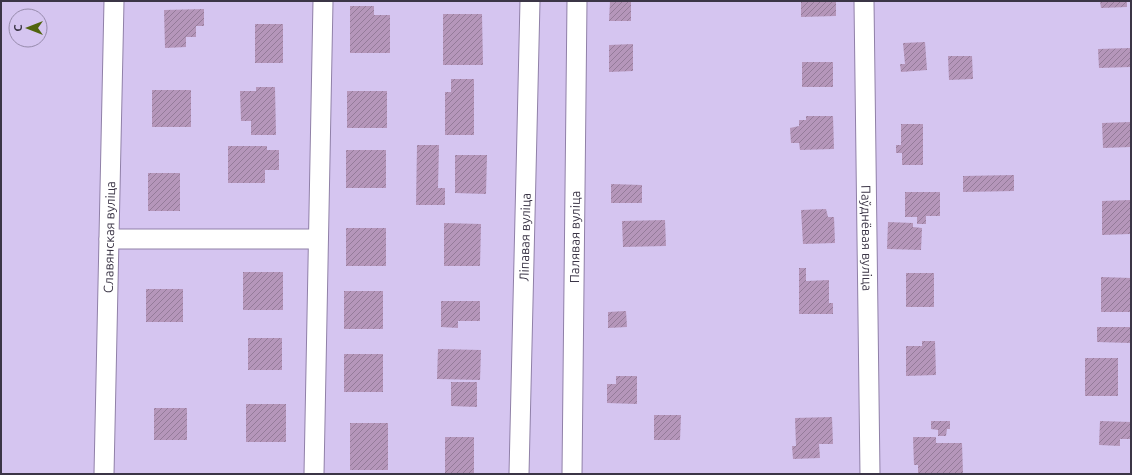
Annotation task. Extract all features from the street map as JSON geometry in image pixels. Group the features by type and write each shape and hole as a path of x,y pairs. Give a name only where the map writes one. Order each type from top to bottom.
{"street":[{"name":"Славянская вуліца","path":"104,474 114,1"},
{"path":"314,474 323,1"},
{"name":"Ліпавая вуліца","path":"519,474 530,1"},
{"name":"Палявая вуліца","path":"572,474 577,1"},
{"name":"Паўднёвая вуліца","path":"864,1 870,474"},
{"path":"109,239 318,239"}],"building":[{"path":"610,1 631,1 631,21 609,21"},
{"path":"801,1 836,1 836,16 801,17"},
{"path":"1100,1 1127,1 1127,7 1101,8"},
{"path":"350,6 374,6 374,15 390,15 390,53 350,53"},
{"path":"204,9 204,26 196,26 196,37 186,37 186,47 165,48 164,10"},
{"path":"443,14 482,14 483,65 443,65"},
{"path":"255,24 283,24 283,63 255,63"},
{"path":"925,42 927,70 901,72 900,64 905,64 903,43"},
{"path":"633,44 633,71 609,72 609,45"},
{"path":"1131,48 1131,67 1099,68 1098,49"},
{"path":"948,56 972,56 973,79 949,80"},
{"path":"802,62 833,62 833,87 802,87"},
{"path":"451,79 474,79 474,135 445,135 445,92 451,92"},
{"path":"256,87 275,87 276,135 251,135 251,121 241,121 240,91 256,91"},
{"path":"152,90 191,90 191,127 152,127"},
{"path":"347,91 387,91 387,128 347,128"},
{"path":"806,116 833,116 834,149 800,150 799,143 791,143 790,128 799,126 799,120 806,120"},
{"path":"1130,122 1131,147 1103,148 1102,123"},
{"path":"901,124 923,124 923,165 902,165 902,153 896,153 896,145 901,145"},
{"path":"417,145 439,145 438,188 445,188 445,205 416,205"},
{"path":"228,146 267,146 267,150 279,150 279,170 265,170 265,183 228,183"},
{"path":"346,150 386,150 386,188 346,188"},
{"path":"455,155 487,155 486,194 455,193"},
{"path":"148,173 180,173 180,211 148,211"},
{"path":"1014,175 1014,191 963,192 963,176"},
{"path":"611,184 642,185 642,203 611,203"},
{"path":"905,192 940,192 940,216 926,216 926,224 917,224 917,217 905,217"},
{"path":"1130,200 1130,234 1102,235 1102,201"},
{"path":"826,209 828,217 834,217 835,243 803,244 801,210"},
{"path":"665,220 666,246 623,247 622,221"},
{"path":"888,222 913,223 913,227 922,228 921,250 887,249"},
{"path":"444,223 481,224 480,266 444,266"},
{"path":"346,228 386,228 386,266 346,266"},
{"path":"799,268 806,268 806,281 829,280 829,303 833,303 833,314 799,314"},
{"path":"243,272 283,272 283,310 243,310"},
{"path":"906,273 934,273 934,307 906,307"},
{"path":"1101,277 1131,278 1131,312 1101,312"},
{"path":"146,289 183,289 183,322 146,322"},
{"path":"344,291 383,291 383,329 344,329"},
{"path":"441,301 480,301 480,321 458,321 458,328 441,327"},
{"path":"626,311 627,327 608,328 608,312"},
{"path":"1097,327 1130,327 1130,343 1097,342"},
{"path":"248,338 282,338 282,370 248,370"},
{"path":"922,341 935,341 936,375 906,376 906,346 922,346"},
{"path":"438,349 481,350 480,380 437,379"},
{"path":"344,354 383,354 383,392 344,392"},
{"path":"1085,358 1118,358 1118,396 1085,396"},
{"path":"616,376 637,376 637,404 607,403 607,384 616,384"},
{"path":"451,382 477,382 477,407 451,406"},
{"path":"246,404 286,404 286,442 246,442"},
{"path":"154,408 187,408 187,440 154,440"},
{"path":"654,415 681,415 680,440 654,440"},
{"path":"832,417 833,444 819,444 820,458 793,459 792,446 796,446 795,418"},
{"path":"931,421 950,421 950,429 947,429 946,436 938,436 938,430 931,429"},
{"path":"1100,421 1131,422 1131,439 1120,439 1120,446 1099,445"},
{"path":"350,423 388,423 388,470 350,470"},
{"path":"445,437 474,437 474,474 445,474"},
{"path":"913,437 936,437 936,443 962,443 963,474 918,474 918,465 914,465"}]}
